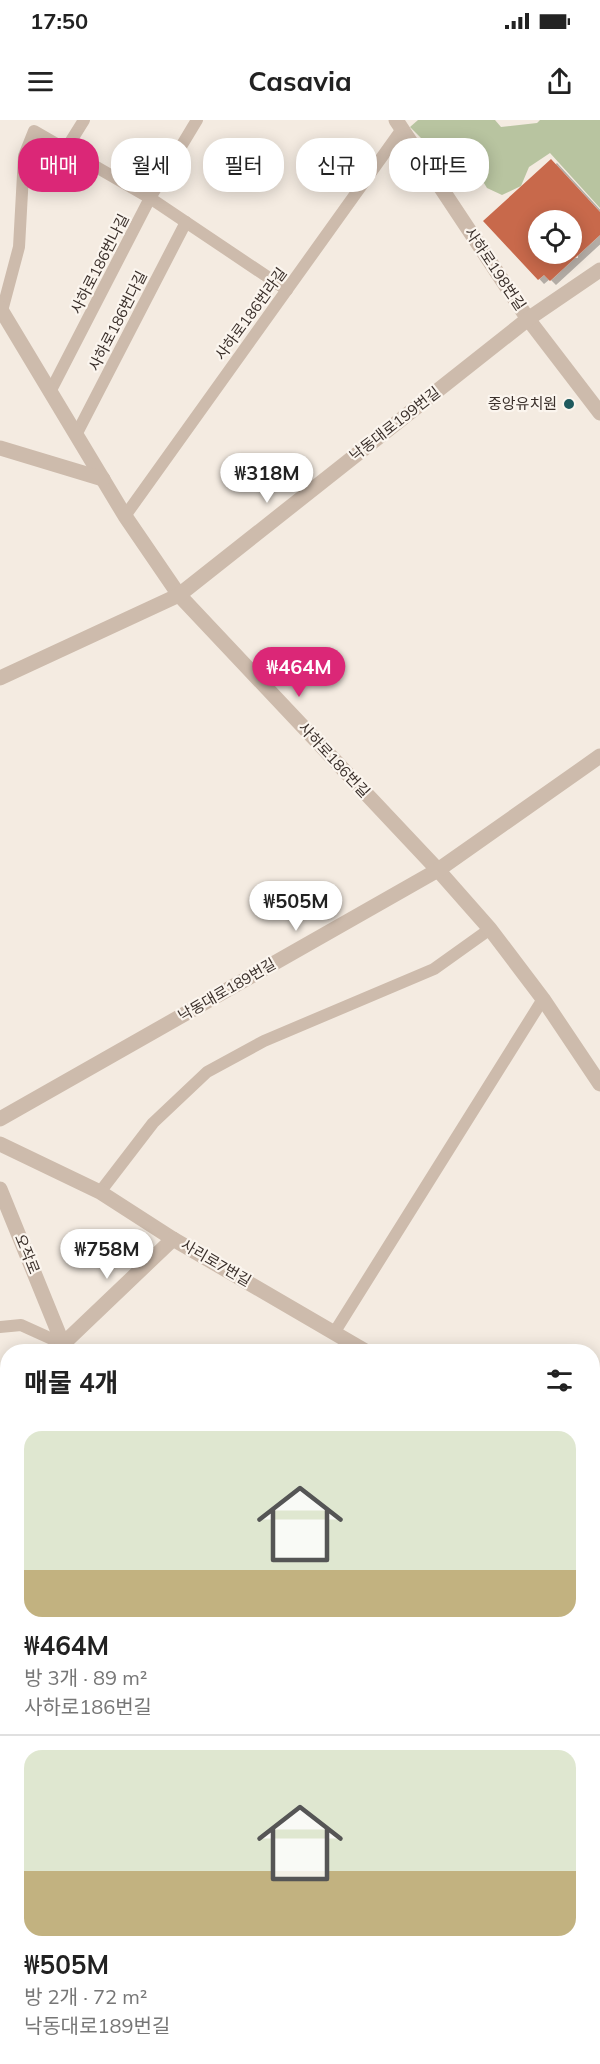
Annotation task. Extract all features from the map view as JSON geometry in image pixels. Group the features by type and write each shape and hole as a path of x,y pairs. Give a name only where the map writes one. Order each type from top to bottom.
{"street":[{"name":"사하로198번길","path":"399,125 528,319 600,413"},
{"name":"낙동대로199번길","path":"0,678 179,595 528,319 600,270"},
{"name":"사하로186번길","path":"1,309 125,516 179,595 438,870 490,929 543,999 600,1084"},
{"path":"0,448 103,479"},
{"name":"낙동대로189번길","path":"0,1119 438,870 600,756"},
{"name":"사리로7번길","path":"0,1144 100,1192 173,1239 353,1344"},
{"name":"오작로","path":"0,1189 64,1344"},
{"path":"70,1344 173,1239"}],"lane":[{"path":"73,138 84,120"},
{"name":"사하로186번나길","path":"50,392 150,198 197,120"},
{"path":"1,309 19,247 24,156 36,125 52,138"},
{"name":"사하로186번라길","path":"125,516 287,290 399,125"},
{"path":"99,168 150,198 287,290"},
{"name":"사하로186번다길","path":"76,435 186,222"},
{"path":"100,1192 153,1124 207,1072 264,1041 434,969 490,929"},
{"path":"334,1333 543,999"},
{"path":"0,1327 21,1325 58,1344"}],"green space":[{"path":"418,120 495,120 501,127 537,123 540,120 600,120 600,208 550,153 529,167 521,186 502,195 489,189 489,138 421,138 410,127"}],"building":[{"path":"551,159 600,212 600,235 582,252 582,210 528,210 528,264 568,264 550,281 544,275 538,280 483,221"}],"place":[{"name":"중앙유치원","path":"569,404"}]}
